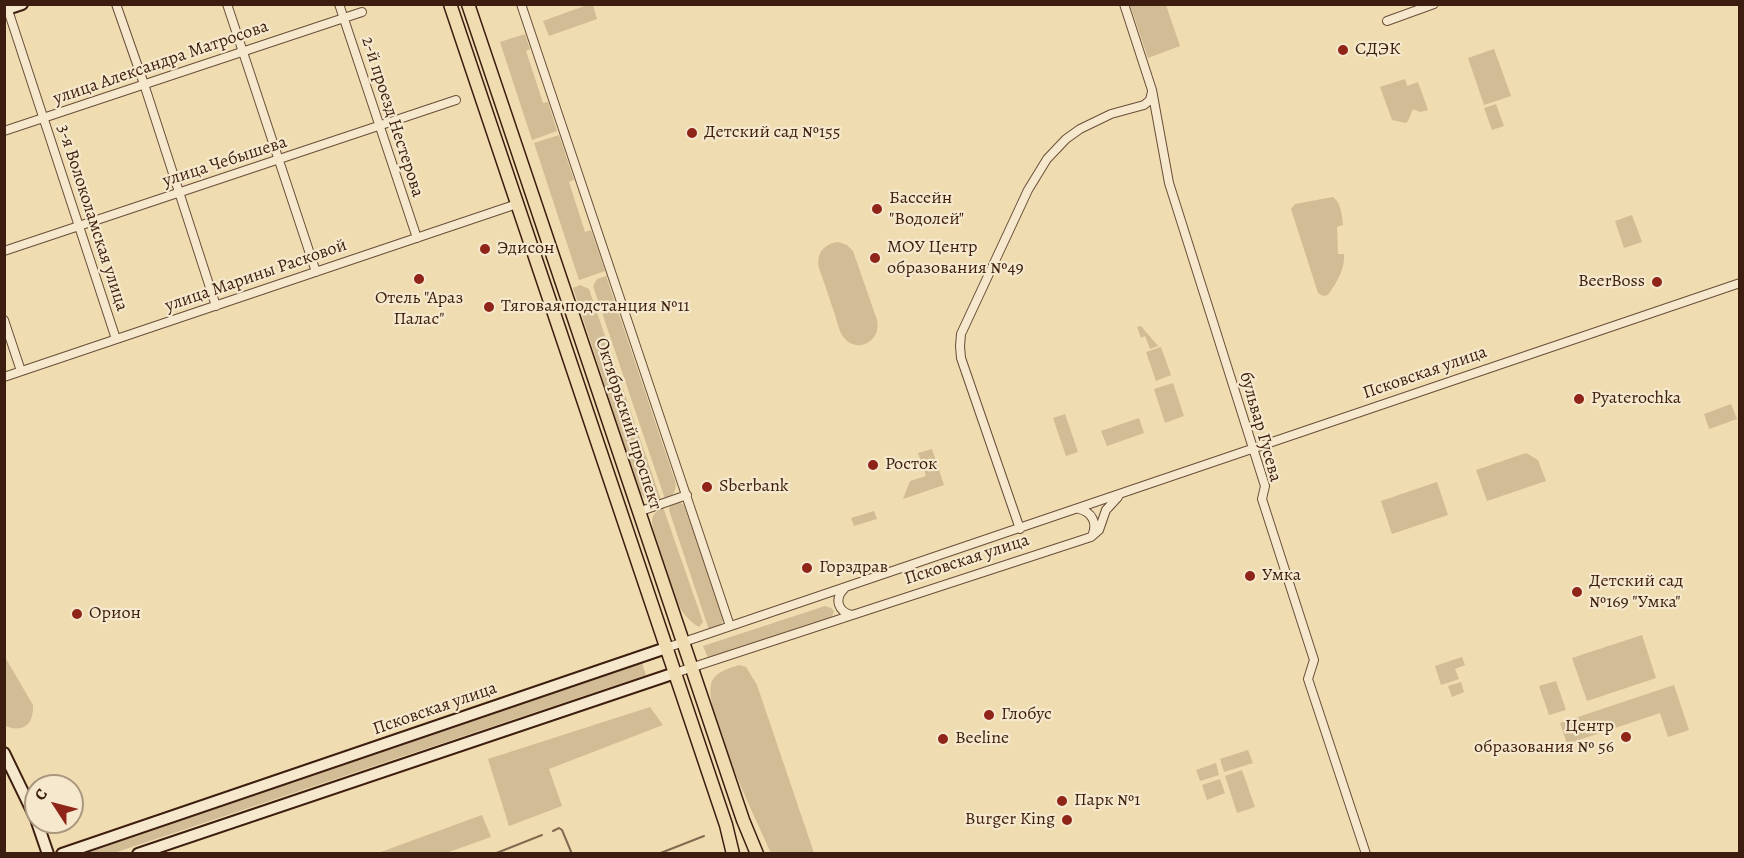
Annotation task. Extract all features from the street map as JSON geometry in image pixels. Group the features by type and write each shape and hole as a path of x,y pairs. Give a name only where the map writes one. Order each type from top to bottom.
{"main road":[{"path":"6,8 22,4"},
{"name":"Октябрьский проспект","path":"450,4 726,825 733,854"},
{"name":"Октябрьский проспект","path":"468,4 638,512 757,854"},
{"name":"Псковская улица","path":"62,854 666,648"},
{"name":"Псковская улица","path":"138,854 675,673"},
{"path":"4,753 24,794"},
{"path":"42,834 48,854"}],"street":[{"path":"116,4 216,306"},
{"path":"227,4 316,272"},
{"name":"2-й проезд Нестерова","path":"339,4 417,238"},
{"path":"521,4 730,626"},
{"name":"бульвар Гусева","path":"1124,4 1152,90 1169,183 1254,449 1265,486 1262,499 1314,660 1308,679 1366,854"},
{"path":"1387,21 1434,4"},
{"name":"3-я Волоколамская улица","path":"6,8 116,339"},
{"name":"улица Александра Матросова","path":"4,131 362,12"},
{"path":"1020,529 961,358 961,334 1028,190 1047,159 1066,139 1088,124 1110,114 1146,103 1151,98 1152,90"},
{"name":"улица Чебышева","path":"4,251 456,100"},
{"name":"улица Марины Расковой","path":"4,377 518,204"},
{"name":"Псковская улица","path":"666,648 1740,283"},
{"path":"4,320 21,371"},
{"path":"1091,537 1099,530 1106,510 1121,494"},
{"path":"638,512 687,495"},
{"path":"1077,509 1086,511 1094,520 1095,529 1091,537"},
{"name":"Псковская улица","path":"675,673 1091,537"},
{"path":"847,587 839,595 838,604 844,613 853,615"},
{"path":"820,596 830,597 837,604 838,612 833,622"}],"shaded area":[{"path":"590,4 593,5 597,19 549,36 543,21"},
{"path":"1130,5 1166,5 1180,46 1148,58"},
{"path":"525,34 530,49 526,51 543,103 548,102 557,131 532,140 500,42"},
{"path":"1494,49 1511,96 1484,105 1468,58"},
{"path":"1405,79 1407,86 1418,82 1428,110 1420,112 1413,109 1406,123 1392,120 1380,87"},
{"path":"1496,104 1504,126 1492,130 1484,108"},
{"path":"559,135 574,180 569,182 585,232 591,230 605,271 579,280 534,143"},
{"path":"1333,197 1338,202 1342,213 1343,225 1337,227 1338,254 1344,254 1344,260 1342,270 1334,285 1328,295 1323,296 1318,293 1291,209 1295,204"},
{"path":"1632,215 1642,242 1624,248 1615,221"},
{"path":"838,242 847,245 853,251 877,320 875,335 866,344 853,344 842,335 819,268 818,263 822,250"},
{"path":"606,276 675,481 674,492 665,499 593,286 597,279"},
{"path":"580,285 589,289 661,500 649,501 640,493 573,288"},
{"path":"1141,326 1158,346 1150,349 1145,336 1141,338 1137,327"},
{"path":"1161,347 1171,375 1156,381 1146,352"},
{"path":"1173,383 1184,416 1165,423 1154,389"},
{"path":"1731,404 1737,419 1709,429 1704,414"},
{"path":"1065,414 1078,452 1066,456 1053,418"},
{"path":"1139,418 1144,433 1107,446 1101,431"},
{"path":"932,449 944,485 903,499 910,481 926,476 918,453"},
{"path":"1526,453 1538,460 1546,481 1487,501 1476,470"},
{"path":"1437,482 1448,515 1392,534 1381,501"},
{"path":"679,502 684,505 723,617 719,627 709,630 669,510 670,506"},
{"path":"663,507 703,622 699,627 682,611 660,552 652,519 654,514"},
{"path":"874,511 877,519 854,526 851,518"},
{"path":"825,606 834,611 832,617 708,658 703,646"},
{"path":"1642,635 1656,678 1587,701 1572,658"},
{"path":"5,657 33,705 32,718 22,728 5,726"},
{"path":"1462,657 1465,665 1455,669 1459,679 1441,685 1435,666"},
{"path":"642,663 646,675 114,853 75,854"},
{"path":"739,665 746,667 757,685 814,853 771,853 732,766 714,714 711,694 714,678 724,670"},
{"path":"1556,681 1566,710 1549,715 1539,686"},
{"path":"1461,682 1464,692 1452,697 1448,686"},
{"path":"1674,685 1689,730 1668,737 1660,713 1567,744 1560,723"},
{"path":"650,707 663,725 549,769 562,806 509,826 488,759"},
{"path":"1248,750 1253,763 1224,772 1220,759"},
{"path":"1216,763 1219,775 1200,781 1196,770"},
{"path":"1242,770 1255,807 1237,813 1225,776"},
{"path":"1220,779 1225,793 1207,800 1202,785"},
{"path":"482,815 491,837 446,853 378,853"}],"waterway":[{"path":"553,831 559,828 562,830 572,854"},
{"path":"494,854 542,835"},
{"path":"658,854 704,836"}],"place":[{"name":"СДЭК","path":"1343,50"},
{"name":"Детский сад №155","path":"692,133"},
{"name":"Бассейн \"Водолей\"","path":"877,209"},
{"name":"Эдисон","path":"485,249"},
{"name":"МОУ Центр образования №49","path":"875,258"},
{"name":"Отель \"Араз Палас\"","path":"419,279"},
{"name":"BeerBoss","path":"1657,282"},
{"name":"Тяговая подстанция №11","path":"489,307"},
{"name":"Pyaterochka","path":"1579,399"},
{"name":"Росток","path":"873,465"},
{"name":"Sberbank","path":"707,487"},
{"name":"Горздрав","path":"807,568"},
{"name":"Умка","path":"1250,576"},
{"name":"Детский сад №169 \"Умка\"","path":"1577,592"},
{"name":"Орион","path":"77,614"},
{"name":"Глобус","path":"989,715"},
{"name":"Центр образования № 56","path":"1626,737"},
{"name":"Beeline","path":"943,739"},
{"name":"Парк №1","path":"1062,801"},
{"name":"Burger King","path":"1067,820"}]}
